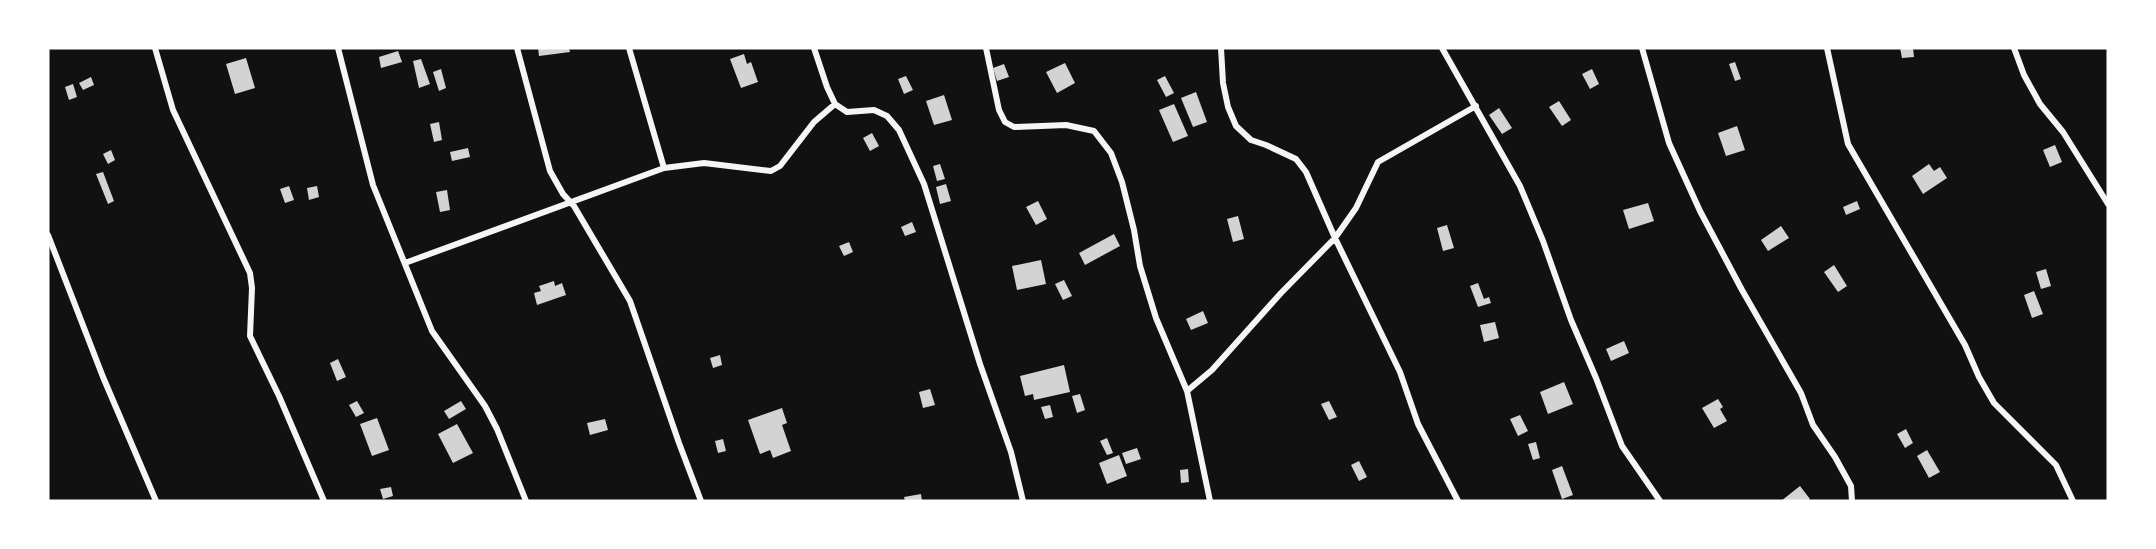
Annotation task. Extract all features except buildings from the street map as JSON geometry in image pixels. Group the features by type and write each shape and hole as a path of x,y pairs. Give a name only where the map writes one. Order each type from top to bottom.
{"street":[{"path":"155,48 173,110 250,273 252,288 250,336 279,396 324,501"},
{"path":"338,48 373,184 432,332 485,406 526,501"},
{"path":"517,48 550,171 630,301 701,501"},
{"path":"629,48 664,168"},
{"path":"814,48 827,87 836,104 848,112 874,110 886,116 899,130 927,195 980,364 1011,452 1023,501"},
{"path":"986,48 999,110 1005,122 1014,127 1066,125 1094,131 1111,153 1122,182 1140,266 1156,318 1187,391 1210,501"},
{"path":"1221,48 1223,83 1228,107 1236,126 1251,140 1296,159 1306,172 1335,238 1400,372 1418,424 1458,501"},
{"path":"1442,48 1520,186 1544,241 1571,320 1622,446 1660,501"},
{"path":"1642,48 1669,143 1742,290 1801,393 1812,425 1835,457 1851,486 1852,501"},
{"path":"1827,48 1848,144 1965,345 1994,403 2056,465 2073,501"},
{"path":"2014,48 2040,104 2063,132 2108,204"},
{"path":"405,263 664,168 704,163 771,171 780,166 814,122 836,104"},
{"path":"1187,391 1212,370 1281,293 1335,238 1356,208 1378,162 1476,106"},
{"path":"48,235 103,377 156,501"}]}
